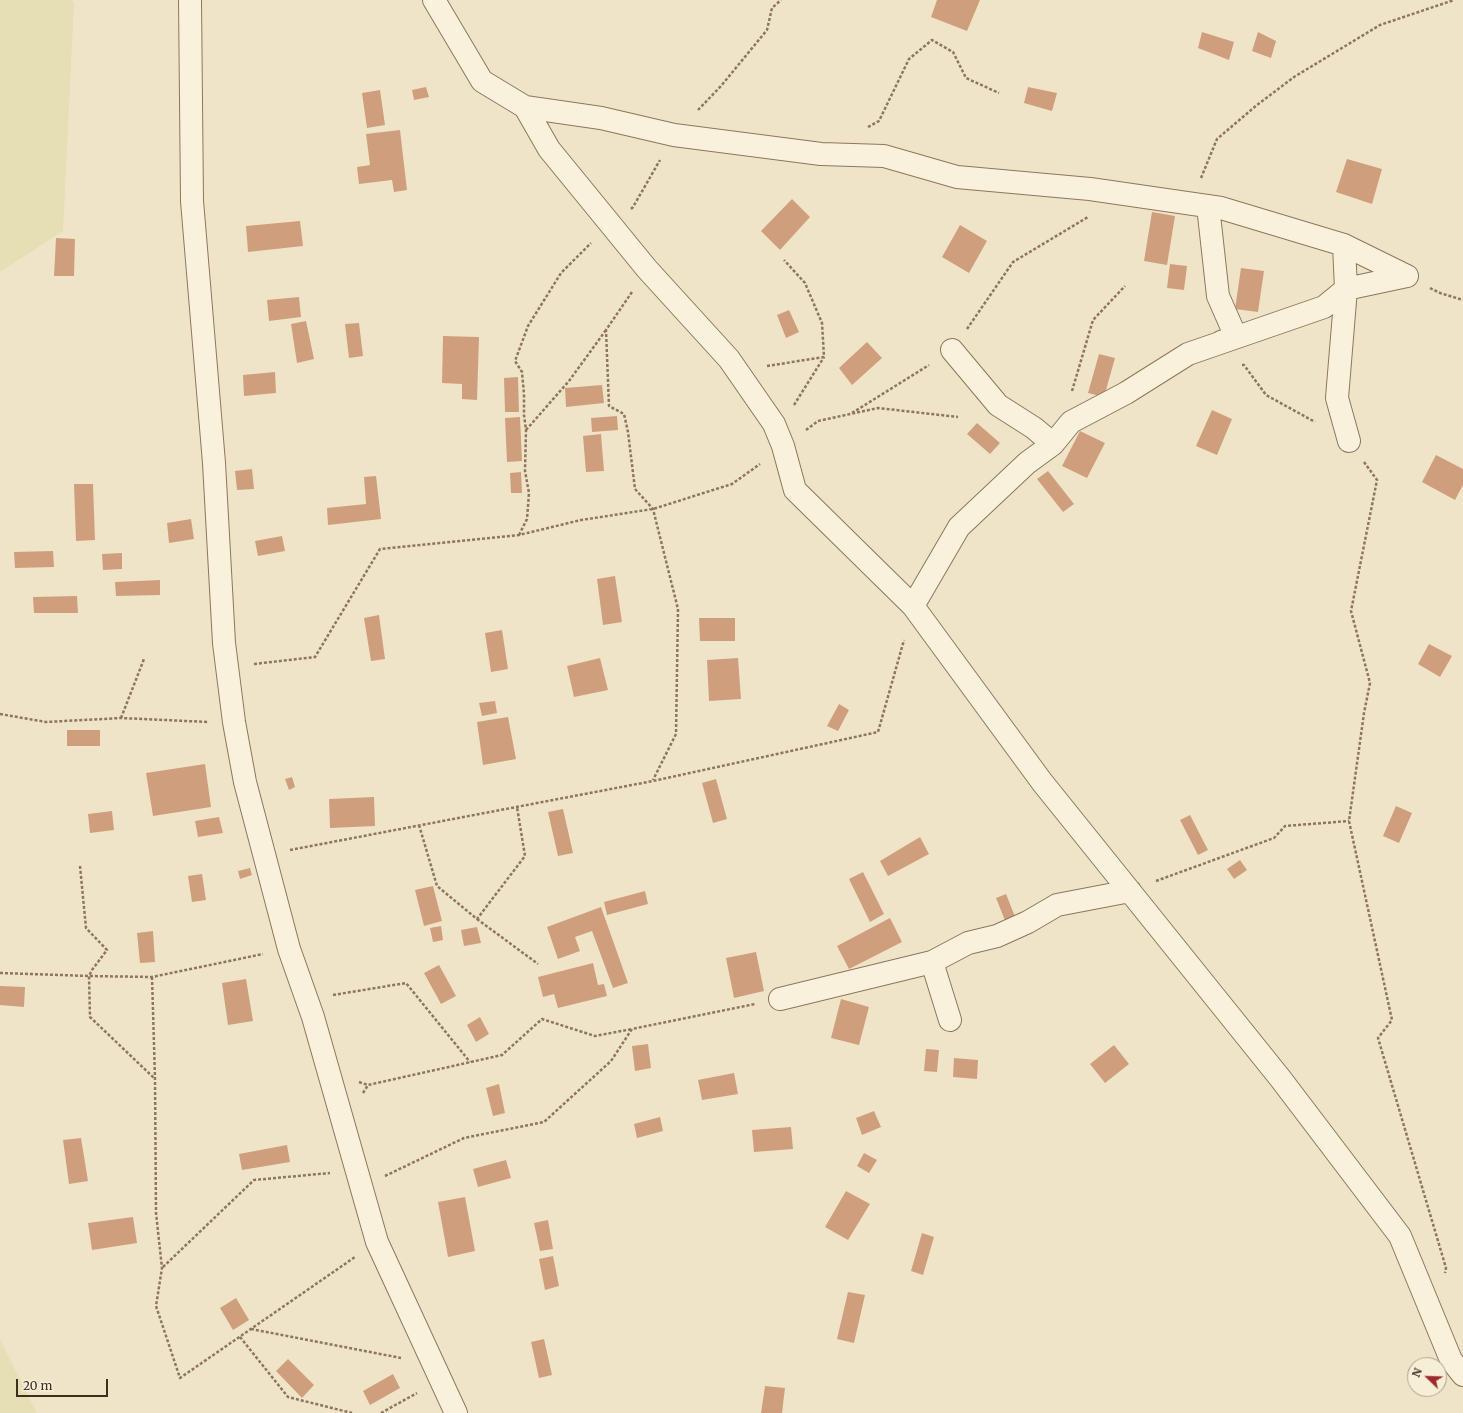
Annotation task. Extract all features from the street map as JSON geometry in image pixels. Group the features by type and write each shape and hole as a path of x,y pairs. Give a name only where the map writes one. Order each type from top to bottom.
{"street":[{"path":"190,0 192,201 214,463 224,644 234,722 244,782 289,949 307,1000 329,1072 377,1242 456,1413"},
{"path":"434,0 482,81 526,107 601,118 674,135 821,154 884,156 957,177 1090,189 1221,208 1344,245 1407,276"},
{"path":"526,107 549,149 647,269 729,359 774,424 783,446 795,490 913,606 1042,782 1280,1078 1400,1236 1451,1360 1463,1375"},
{"path":"913,606 959,527 1027,463 1053,444 1071,422 1126,393 1188,354 1236,336 1218,296 1199,205"},
{"path":"1344,245 1346,289 1337,398 1349,441"},
{"path":"1188,354 1324,307 1346,289 1407,276"},
{"path":"952,350 998,405 1034,428 1053,444"},
{"path":"780,999 932,962 968,943 997,936 1028,922 1057,905 1130,891"},
{"path":"932,962 950,1020"}],"path":[{"path":"1199,205 1217,139 1257,105 1294,77 1380,25 1454,0"},
{"path":"866,128 880,121 909,59 932,40 953,52 966,78 999,93"},
{"path":"850,414 952,350 1013,262 1126,194"},
{"path":"774,424 792,416 794,404 824,357 822,323 805,283 784,260"},
{"path":"526,430 569,381 606,330 647,269"},
{"path":"1407,276 1440,293 1463,300"},
{"path":"1071,391 1092,320 1125,286"},
{"path":"606,330 609,406 624,414 628,432 635,488 653,509 678,609 676,734 653,781"},
{"path":"729,359 764,367 824,357"},
{"path":"1237,364 1244,365 1266,395 1349,441 1377,480 1351,610 1370,683 1364,713 1349,821 1392,1020 1378,1038 1446,1268 1444,1275"},
{"path":"224,644 254,664 315,657 380,549 519,535 582,520 653,509 732,484 818,422 850,414 878,408 958,417"},
{"path":"264,855 653,781 878,732 913,606"},
{"path":"121,718 144,659"},
{"path":"0,714 46,722 121,718 187,722 234,722"},
{"path":"477,919 525,856 517,807"},
{"path":"1130,891 1274,838 1286,826 1349,821"},
{"path":"419,825 437,886 477,919 538,964"},
{"path":"80,866 86,928 107,950 89,976 90,1017 155,1078"},
{"path":"0,973 152,977 289,949"},
{"path":"152,977 155,1078 156,1213 162,1268 156,1306 180,1378 377,1242"},
{"path":"307,1000 406,983 470,1062"},
{"path":"329,1072 368,1085 502,1055 542,1019 595,1036 780,999"},
{"path":"162,1268 254,1180 359,1179 464,1138 544,1122 611,1061 632,1029"},
{"path":"251,1329 411,1360 428,1354"},
{"path":"240,1337 288,1396 352,1413"},
{"path":"381,1413 440,1379"}],"shaded area":[{"path":"0,0 71,0 74,2 63,231 0,272"},
{"path":"0,1339 37,1413 0,1413"}],"building":[{"path":"937,0 980,0 967,31 931,17"},
{"path":"1202,32 1234,42 1229,60 1198,48"},
{"path":"1258,32 1276,41 1271,58 1252,51"},
{"path":"426,87 429,97 414,100 412,90"},
{"path":"1028,87 1057,93 1052,111 1024,103"},
{"path":"380,90 385,125 367,128 362,93"},
{"path":"400,130 407,190 394,192 392,180 359,184 357,167 370,165 366,134"},
{"path":"1347,159 1382,169 1372,204 1336,192"},
{"path":"792,199 810,217 780,250 761,231"},
{"path":"1152,212 1175,216 1167,265 1144,261"},
{"path":"300,221 303,246 248,252 246,226"},
{"path":"960,225 987,241 969,273 942,257"},
{"path":"56,238 75,239 74,276 54,276"},
{"path":"1170,264 1187,266 1184,290 1167,288"},
{"path":"1241,268 1264,271 1258,312 1235,309"},
{"path":"299,297 301,317 269,321 267,300"},
{"path":"789,310 799,332 786,338 777,315"},
{"path":"306,321 314,359 297,363 291,324"},
{"path":"359,323 363,356 349,358 345,324"},
{"path":"443,336 479,337 477,400 462,399 462,384 442,383"},
{"path":"867,342 882,358 852,385 839,368"},
{"path":"1099,354 1115,358 1104,397 1088,393"},
{"path":"275,372 276,393 244,396 243,375"},
{"path":"518,377 519,412 505,412 504,378"},
{"path":"602,385 604,403 566,407 565,388"},
{"path":"1212,410 1232,419 1217,455 1196,446"},
{"path":"617,416 618,430 592,432 591,418"},
{"path":"520,417 522,461 507,462 505,418"},
{"path":"977,423 1000,443 990,454 967,434"},
{"path":"1080,431 1105,443 1087,478 1062,466"},
{"path":"601,434 604,471 586,472 583,436"},
{"path":"1436,455 1463,469 1463,485 1455,500 1422,482"},
{"path":"252,469 254,489 237,490 235,471"},
{"path":"1048,471 1074,504 1063,512 1037,479"},
{"path":"521,472 522,493 511,493 510,473"},
{"path":"376,476 381,519 328,525 327,508 366,504 364,477"},
{"path":"74,484 93,484 95,540 76,541"},
{"path":"191,519 194,539 169,543 167,523"},
{"path":"282,536 285,551 258,556 255,541"},
{"path":"53,551 54,567 15,568 14,552"},
{"path":"122,553 122,569 103,570 102,554"},
{"path":"615,576 622,622 603,625 597,579"},
{"path":"160,580 160,595 116,596 115,582"},
{"path":"77,596 78,613 34,613 33,597"},
{"path":"379,615 385,659 371,661 364,618"},
{"path":"699,618 735,618 735,641 700,641"},
{"path":"502,630 508,669 491,672 485,633"},
{"path":"1429,644 1452,656 1440,677 1418,664"},
{"path":"600,658 608,690 574,697 567,666"},
{"path":"738,658 741,699 709,701 707,660"},
{"path":"495,701 497,713 482,716 479,703"},
{"path":"839,704 849,710 838,731 827,726"},
{"path":"508,717 516,759 483,765 477,722"},
{"path":"67,730 100,730 100,746 67,746"},
{"path":"205,764 211,807 153,816 146,773"},
{"path":"292,777 295,787 289,790 285,779"},
{"path":"716,779 727,819 713,823 702,783"},
{"path":"374,797 375,826 330,828 329,799"},
{"path":"1396,806 1412,813 1399,843 1383,836"},
{"path":"563,809 573,853 558,856 548,812"},
{"path":"112,811 114,830 90,833 88,814"},
{"path":"1190,815 1208,850 1198,855 1180,820"},
{"path":"219,817 223,833 198,837 195,821"},
{"path":"920,837 929,854 888,876 880,861"},
{"path":"1240,860 1247,870 1234,879 1227,869"},
{"path":"250,868 252,875 240,879 238,871"},
{"path":"863,872 884,914 870,922 849,879"},
{"path":"202,874 206,900 192,902 188,876"},
{"path":"433,886 442,921 424,926 415,890"},
{"path":"645,891 648,904 607,915 604,902"},
{"path":"1006,894 1016,919 1006,923 996,898"},
{"path":"601,907 628,983 613,988 592,931 575,937 580,951 558,959 547,927"},
{"path":"890,918 902,942 849,969 837,946"},
{"path":"441,926 443,940 433,942 430,928"},
{"path":"477,927 481,943 464,946 461,930"},
{"path":"153,931 155,962 140,963 137,933"},
{"path":"756,952 764,991 734,998 726,958"},
{"path":"593,963 598,985 604,984 607,996 558,1008 554,994 543,997 538,977"},
{"path":"439,965 456,996 441,1004 424,973"},
{"path":"246,979 253,1021 228,1025 222,983"},
{"path":"0,986 25,987 24,1007 0,1005"},
{"path":"841,999 869,1007 859,1045 831,1038"},
{"path":"480,1017 489,1034 476,1042 467,1025"},
{"path":"648,1044 651,1068 635,1071 632,1046"},
{"path":"1114,1045 1129,1064 1105,1083 1090,1064"},
{"path":"926,1049 939,1050 937,1072 924,1071"},
{"path":"954,1058 978,1060 977,1079 953,1077"},
{"path":"734,1073 738,1094 702,1100 698,1080"},
{"path":"499,1084 505,1113 493,1116 486,1088"},
{"path":"874,1111 881,1127 862,1135 856,1118"},
{"path":"660,1117 663,1131 637,1138 634,1124"},
{"path":"791,1127 793,1149 754,1152 752,1130"},
{"path":"81,1138 88,1181 69,1184 63,1140"},
{"path":"287,1145 290,1162 242,1170 239,1154"},
{"path":"864,1153 877,1160 869,1173 857,1166"},
{"path":"506,1160 511,1178 478,1187 473,1169"},
{"path":"846,1191 870,1204 848,1240 825,1227"},
{"path":"465,1197 475,1251 448,1257 438,1202"},
{"path":"133,1217 137,1243 92,1250 88,1223"},
{"path":"548,1220 553,1249 540,1251 534,1223"},
{"path":"922,1233 934,1237 923,1275 911,1271"},
{"path":"553,1256 559,1286 545,1290 539,1259"},
{"path":"848,1292 865,1295 854,1343 837,1339"},
{"path":"236,1298 249,1320 233,1330 220,1308"},
{"path":"544,1339 552,1375 539,1378 531,1342"},
{"path":"288,1359 314,1385 302,1398 276,1371"},
{"path":"393,1374 400,1388 370,1405 363,1391"},
{"path":"765,1386 785,1388 782,1413 761,1413"}]}
